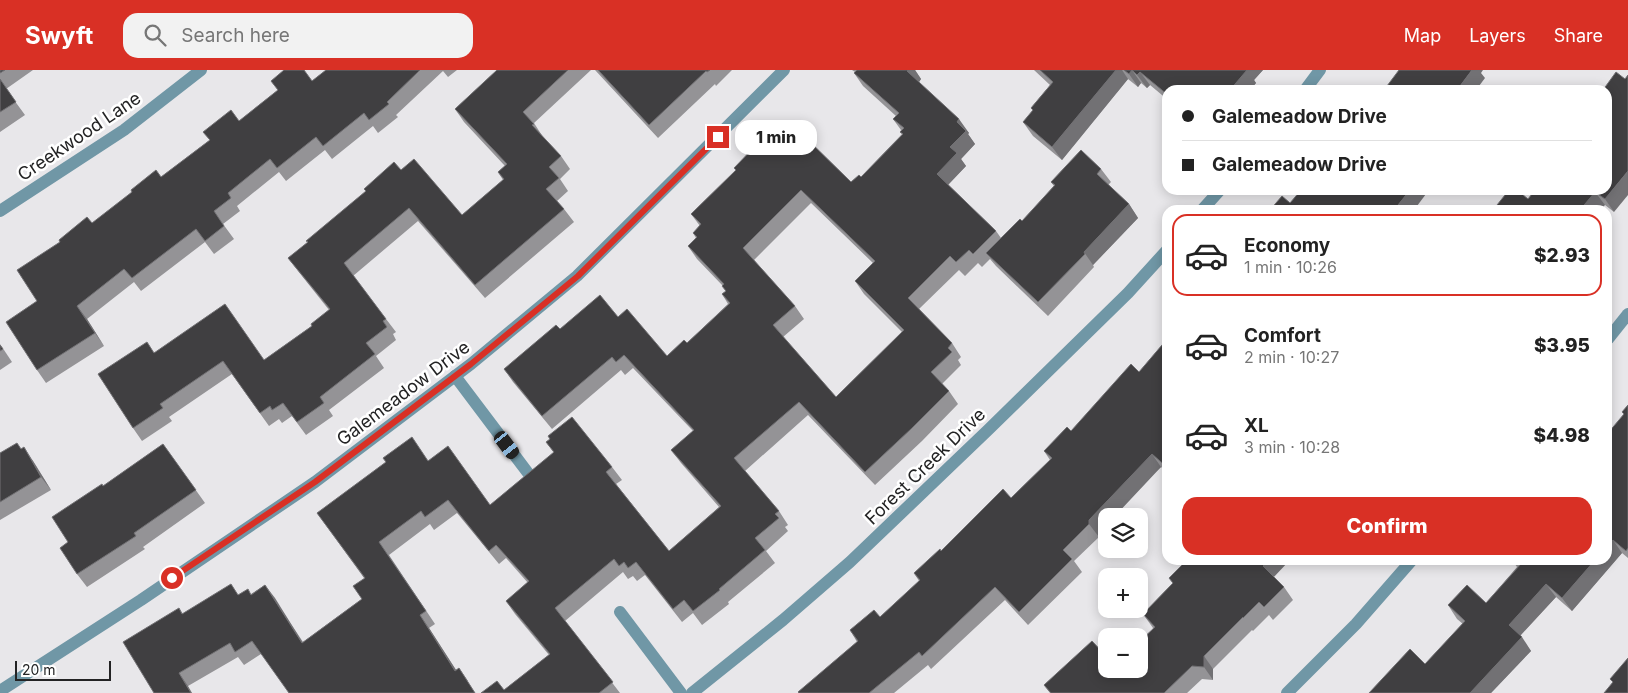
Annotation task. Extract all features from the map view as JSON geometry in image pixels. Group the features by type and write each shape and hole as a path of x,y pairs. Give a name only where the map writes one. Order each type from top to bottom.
{"street":[{"name":"Creekwood Lane","path":"0,211 124,130 201,70"},
{"name":"Galemeadow Drive","path":"0,691 140,600 315,482 455,376 578,276 784,70"},
{"path":"1309,85 1320,70"},
{"path":"1206,205 1216,195"},
{"name":"Forest Creek Drive","path":"692,693 783,620 850,562 988,430 1107,313 1162,255"},
{"path":"1612,334 1628,314"},
{"path":"455,376 528,473"},
{"path":"1287,693 1356,624 1408,565"},
{"path":"620,612 681,693"}],"building":[{"path":"284,70 304,70 312,81 326,70 420,70 387,102 389,104 369,120 364,113 323,146 316,137 277,168 270,159 228,193 231,198 214,211 224,226 205,241 196,229 132,278 124,269 77,306 95,333 37,370 6,322 37,301 17,270 60,242 59,240 87,217 92,223 132,192 131,190 156,170 161,177 210,140 203,132 231,110 239,121 278,90 271,81"},
{"path":"497,70 568,70 523,112 534,124 532,125 561,156 549,167 559,178 546,189 564,209 475,285 409,208 344,263 386,319 383,321 387,327 366,343 375,354 320,397 324,403 297,422 283,403 272,410 270,406 260,413 223,361 160,404 163,408 133,428 98,374 147,342 154,353 225,304 264,360 312,326 311,324 330,309 288,258 366,191 364,189 394,162 401,170 414,159 462,215 504,179 498,172 507,164 455,109"},
{"path":"598,70 710,70 706,71 649,125"},
{"path":"857,70 909,70 907,71 959,119 957,122 966,131 950,147 957,153 937,174 996,231 973,254 969,250 956,262 950,256 908,298 952,343 948,348 952,352 931,372 949,391 865,472 799,402 734,458 779,511 775,514 779,518 755,538 765,550 720,590 693,611 684,600 673,609 636,562 628,568 624,562 619,566 614,559 555,608 613,682 599,693 481,693 497,681 504,690 550,654 506,601 529,581 496,545 489,551 448,500 425,517 421,511 379,542 426,611 420,615 455,671 459,668 475,693 289,693 252,641 235,652 230,643 179,673 191,693 154,693 123,642 179,608 182,614 231,584 238,595 248,589 251,595 265,585 302,643 362,599 353,586 365,578 317,513 386,462 383,458 412,437 428,461 448,446 490,505 554,452 546,442 550,439 548,436 572,417 612,467 606,472 669,551 721,506 671,450 694,430 624,355 616,362 612,357 542,416 504,369 556,325 560,329 600,295 618,317 627,309 667,356 684,340 687,343 730,303 722,294 726,291 722,286 724,284 688,246 697,237 693,233 701,224 691,214 736,170 734,168 761,140 771,151 791,132 797,137 801,133 851,182 859,175 861,177 903,134 900,132 904,128 893,119 899,113 854,73","holes":["801,190 875,261 855,281 904,330 836,397 773,325 795,306 743,248"]},
{"path":"1040,70 1116,70 1052,147 1023,122 1033,110 1031,108 1053,82"},
{"path":"1124,70 1132,70 1129,74"},
{"path":"1132,70 1247,70 1234,85 1162,85 1162,90 1140,72 1137,75"},
{"path":"1399,70 1472,70 1461,85 1388,85"},
{"path":"1616,72 1625,79 1628,75 1628,171 1612,190 1612,85 1607,85"},
{"path":"0,79 16,102 0,112"},
{"path":"1081,150 1101,169 1097,174 1129,204 1084,252 1085,254 1038,302 986,253 1020,219 1022,221 1055,185 1051,182"},
{"path":"1297,195 1406,195 1398,205 1274,205 1282,196 1290,203"},
{"path":"1505,195 1523,195 1528,199 1531,195 1592,195 1584,205 1497,205"},
{"path":"1599,195 1608,195 1605,199"},
{"path":"1162,345 1162,463 1152,454 1100,508 1098,508 1098,511 1089,520 1089,524 1063,550 1072,559 1019,612 995,587 922,656 919,652 869,693 798,692 858,641 850,630 874,610 880,617 920,580 914,573 940,549 941,551 1003,489 1011,498 1052,458 1044,451 1067,427 1071,431 1131,364 1139,372"},
{"path":"1628,405 1628,548 1626,551 1613,540 1612,541 1612,428 1624,414 1622,412"},
{"path":"17,443 21,449 24,447 41,477 0,502 0,453"},
{"path":"163,444 196,490 134,533 136,536 77,574 60,548 68,542 52,517 102,484 103,486"},
{"path":"1182,565 1264,565 1284,587 1264,607 1259,602 1204,656 1204,667 1192,666 1164,693 1051,693 1044,685 1092,641 1098,647 1098,678 1148,678 1148,634 1155,627 1147,618 1148,609 1173,583 1169,578"},
{"path":"1520,565 1591,565 1562,598 1546,584 1509,625 1522,637 1470,693 1369,693 1410,649 1425,664 1465,621 1448,605 1467,585 1486,603"},
{"path":"1628,658 1628,693 1604,693 1613,682 1610,679"}],"route":[{"path":"172,578 315,482 471,364 578,276 718,137"}]}
